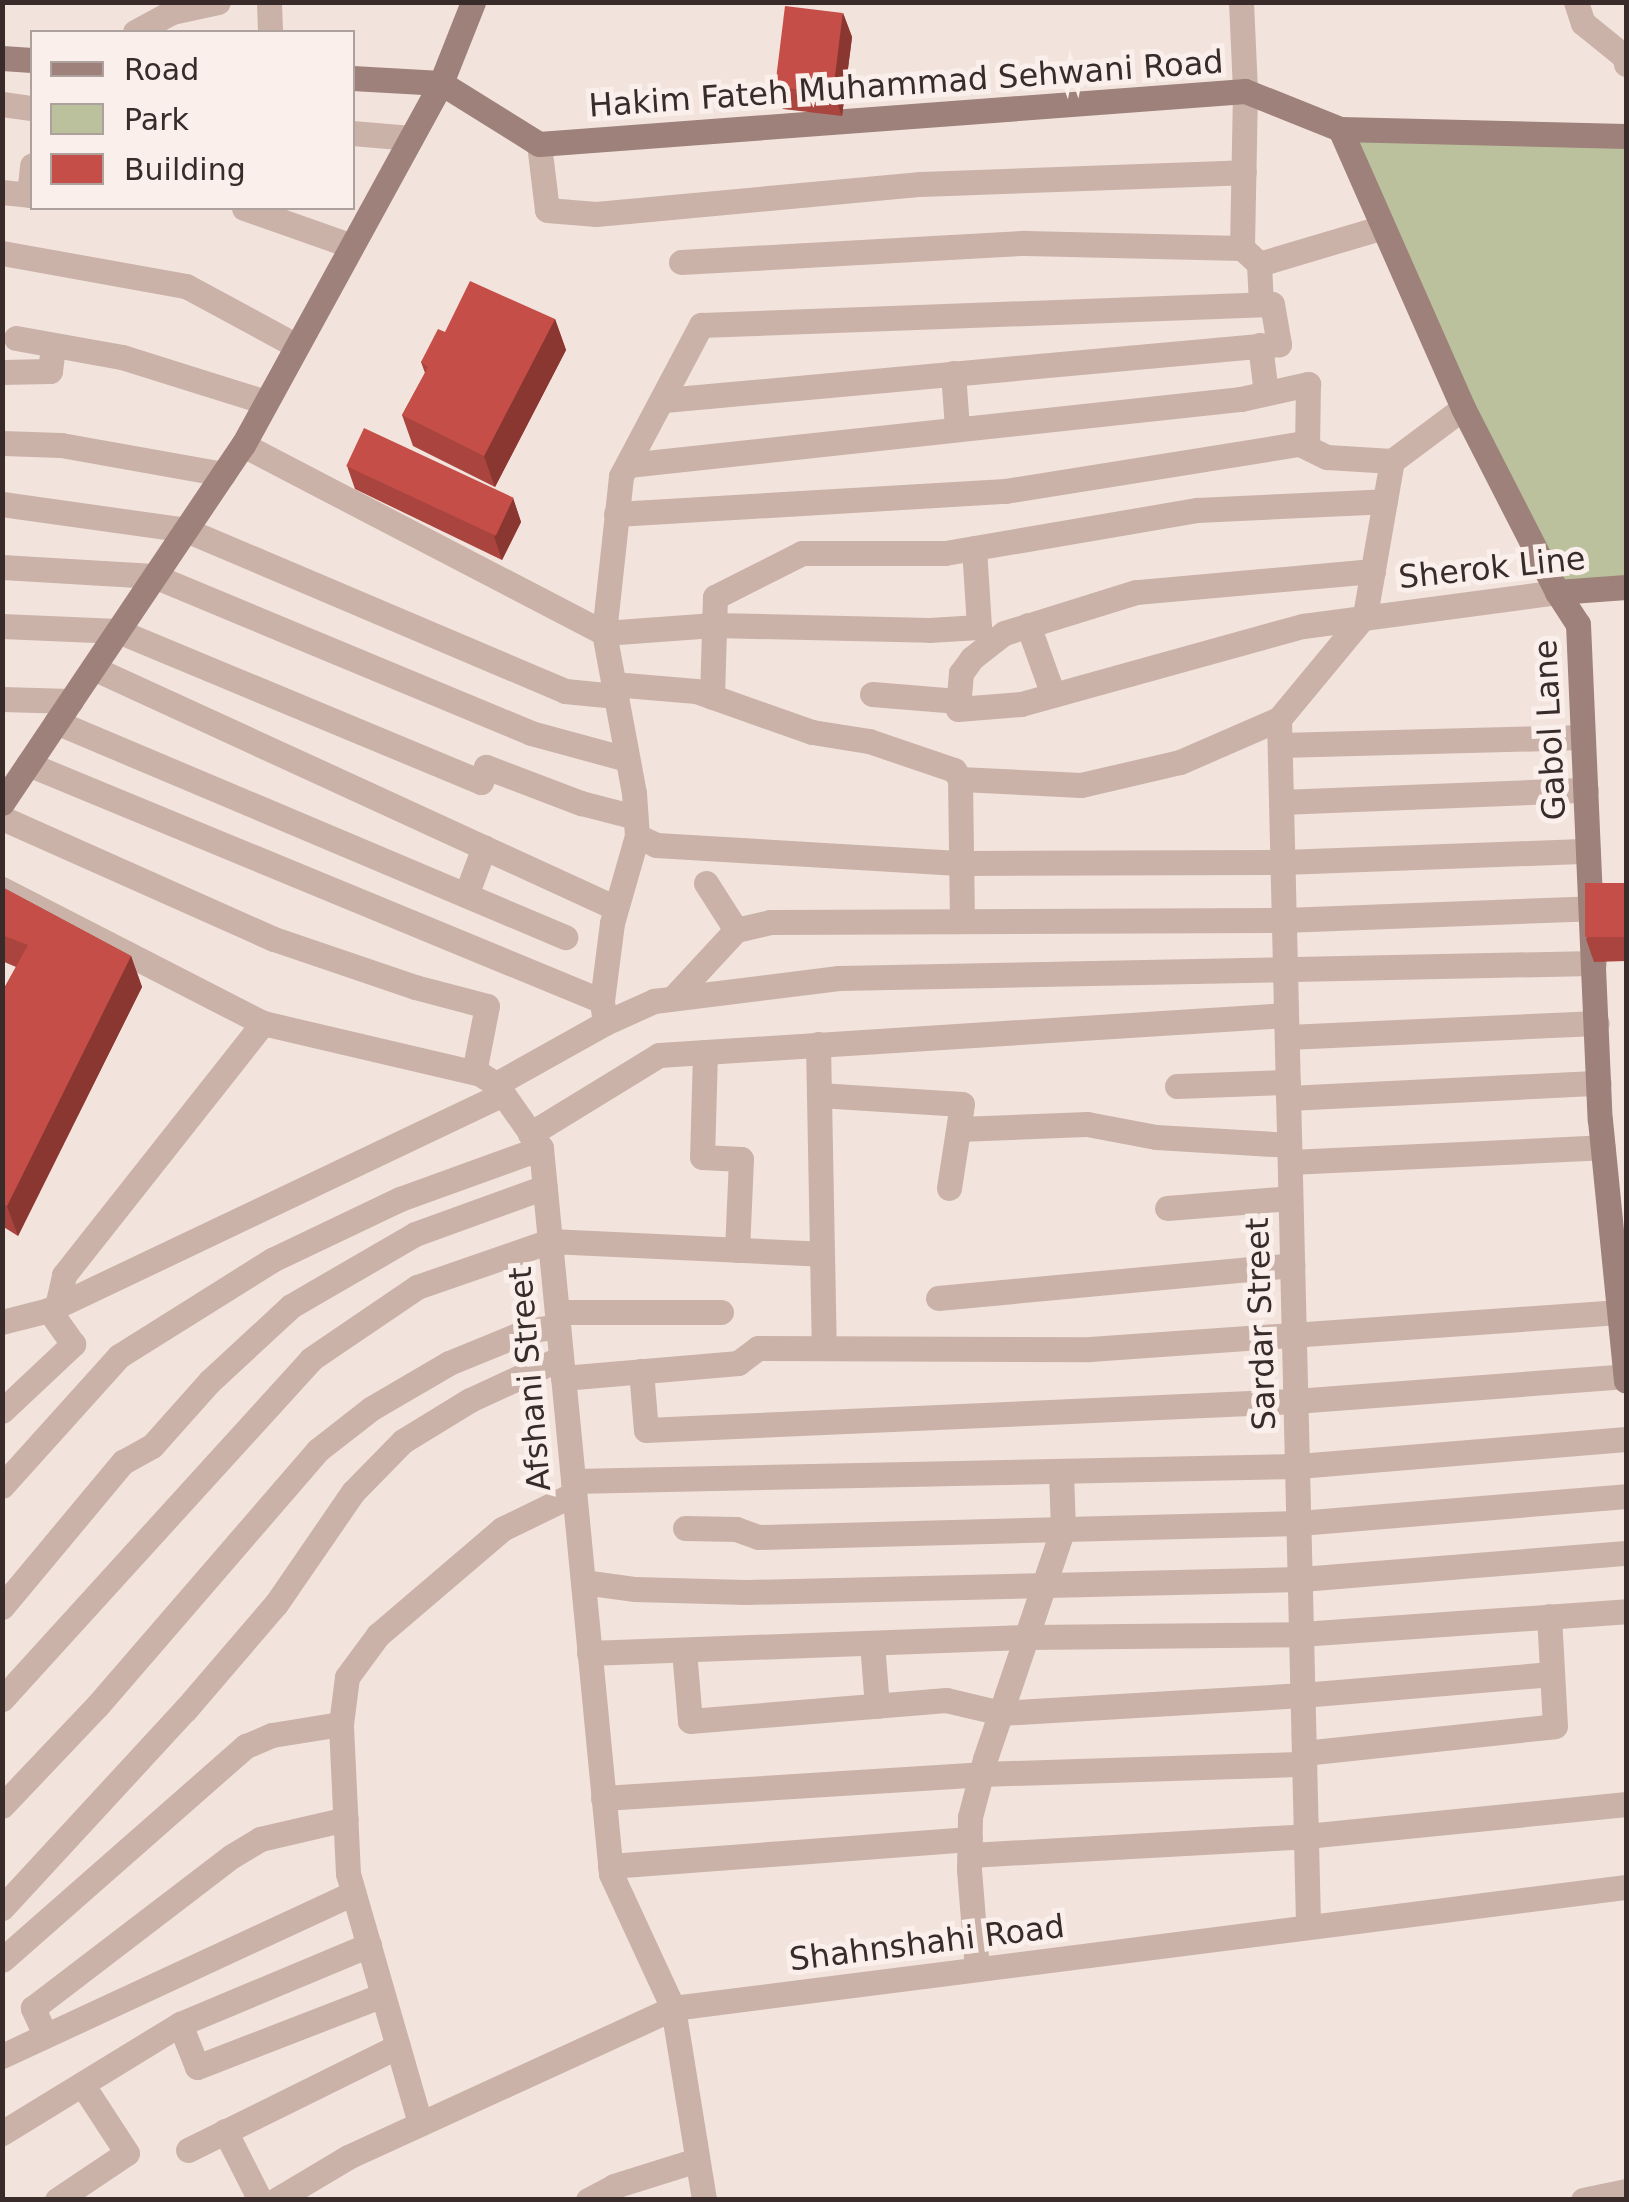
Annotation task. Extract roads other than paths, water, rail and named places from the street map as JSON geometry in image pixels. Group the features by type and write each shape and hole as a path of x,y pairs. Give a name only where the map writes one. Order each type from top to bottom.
{"street":[{"path":"139,30 172,12 218,2"},
{"path":"268,2 270,30"},
{"path":"2,803 243,445 441,83 473,2"},
{"path":"1241,2 1244,172 1250,256 1261,304"},
{"path":"1576,2 1583,23 1625,57 1626,64"},
{"path":"2,58 30,60"},
{"path":"355,78 441,83 539,144 548,210 596,214 921,184 1244,172"},
{"name":"Hakim Fateh Muhammad Sehwani Road","path":"539,144 1245,91 1340,129 1626,136"},
{"path":"2,104 30,108"},
{"name":"Gabol Lane","path":"1340,129 1463,408 1557,592 1578,624 1600,1120 1626,1378"},
{"path":"355,134 411,138"},
{"path":"2,192 30,195"},
{"path":"250,210 352,246"},
{"path":"681,262 1025,243 1250,256 1383,226"},
{"path":"2,253 186,286 297,346"},
{"path":"604,1012 616,908 636,826 604,633 621,476 665,400 701,326 1272,304 1279,344 665,400"},
{"path":"16,338 163,368 266,402"},
{"path":"2,372 50,372 54,345"},
{"path":"1260,345 1266,394"},
{"path":"953,373 957,428"},
{"path":"628,465 1266,394 1308,384 1307,447"},
{"path":"616,514 804,506 1005,491 1300,444 1327,457 1392,461 1463,408"},
{"path":"2,443 61,445 224,474"},
{"path":"243,445 604,633 714,625 929,630 979,627 974,548"},
{"path":"1280,732 1365,615 1392,461"},
{"path":"712,697 715,597 802,553 945,553 1197,510 1385,501"},
{"path":"2,504 186,530 565,691 712,697 812,732 926,758 954,770 960,779 962,918"},
{"path":"802,553 804,506"},
{"path":"2,567 154,576 532,734 627,759"},
{"path":"872,694 958,701 961,673 972,658 1004,633 1136,592 1373,572"},
{"name":"Sherok Line","path":"958,701 958,710 1021,704 1241,640 1365,615 1626,587"},
{"path":"1028,625 1053,695"},
{"path":"2,626 118,631 481,782 486,767 582,804 636,826 656,845 962,863 1282,862 1588,851"},
{"path":"93,668 616,908"},
{"path":"2,699 64,712 566,937"},
{"path":"960,779 1082,785 1180,762 1280,732 1583,737"},
{"name":"Sardar Street","path":"1280,732 1308,1927"},
{"path":"28,764 604,1012"},
{"path":"1281,802 1586,790"},
{"path":"2,818 274,939 414,987 487,1006 490,1083 536,1141"},
{"path":"466,895 484,848"},
{"path":"706,884 736,930"},
{"path":"2,889 263,1023 490,1083"},
{"path":"673,998 736,930 770,922 962,918 1284,920 1593,908"},
{"path":"2,1322 53,1308 490,1083 604,1012 654,1000 839,978 1594,963"},
{"path":"2,1412 73,1344 53,1308 64,1276 263,1023"},
{"path":"2,1486 119,1356 272,1260 400,1199 536,1141 659,1055 818,1044 1287,1026 1597,1023"},
{"path":"818,1044 824,1345"},
{"path":"705,1052 702,1157 740,1159 737,1250"},
{"path":"1176,1086 1288,1090 1599,1084"},
{"path":"819,1095 962,1104 949,1188"},
{"path":"1600,1120 1626,1118"},
{"path":"959,1130 1087,1124 1156,1137 1290,1153 1603,1146"},
{"name":"Afshani Street","path":"536,1141 545,1187 610,1866 672,2008 704,2200"},
{"path":"2,1607 123,1462 152,1446 210,1381 291,1306 415,1234 545,1187"},
{"path":"1167,1208 1290,1198"},
{"path":"2,1699 310,1358 418,1287 550,1241 821,1254"},
{"path":"938,1298 1292,1265"},
{"path":"2,1806 97,1706 318,1450 372,1408 449,1363 557,1319 720,1312"},
{"path":"2,1908 276,1604 353,1492 391,1454 470,1400 562,1368 641,1371 738,1364 758,1348 824,1345 1090,1349 1620,1312"},
{"path":"641,1371 646,1430 1295,1401 1626,1378"},
{"path":"420,2124 348,1874 341,1724 346,1677 378,1635 502,1529 574,1488 1298,1466 1626,1439"},
{"path":"977,1969 970,1847 981,1774 1064,1529 1061,1471"},
{"path":"685,1528 736,1529 758,1537 1300,1523 1626,1496"},
{"path":"583,1582 634,1589 746,1592 1300,1580 1626,1553"},
{"path":"589,1654 1028,1638 1301,1634 1626,1611"},
{"path":"603,1798 1304,1759 1554,1726 1549,1616"},
{"path":"872,1643 876,1706"},
{"path":"684,1650 690,1721 946,1700 1001,1713 1302,1695 1552,1674"},
{"path":"2,1960 246,1746 272,1735 341,1724"},
{"path":"610,1866 970,1847 1306,1836 1626,1804"},
{"path":"45,2035 34,2008 232,1856 260,1840 346,1819"},
{"name":"Shahnshahi Road","path":"276,2200 348,2157 672,2008 1626,1887"},
{"path":"2,2056 353,1893"},
{"path":"2,2133 180,2024 369,1946"},
{"path":"180,2024 197,2066 383,1995"},
{"path":"188,2150 398,2046"},
{"path":"57,2200 127,2153 82,2084"},
{"path":"225,2132 260,2200"},
{"path":"589,2199 614,2186 697,2160"},
{"path":"1583,2200 1626,2191"}]}
